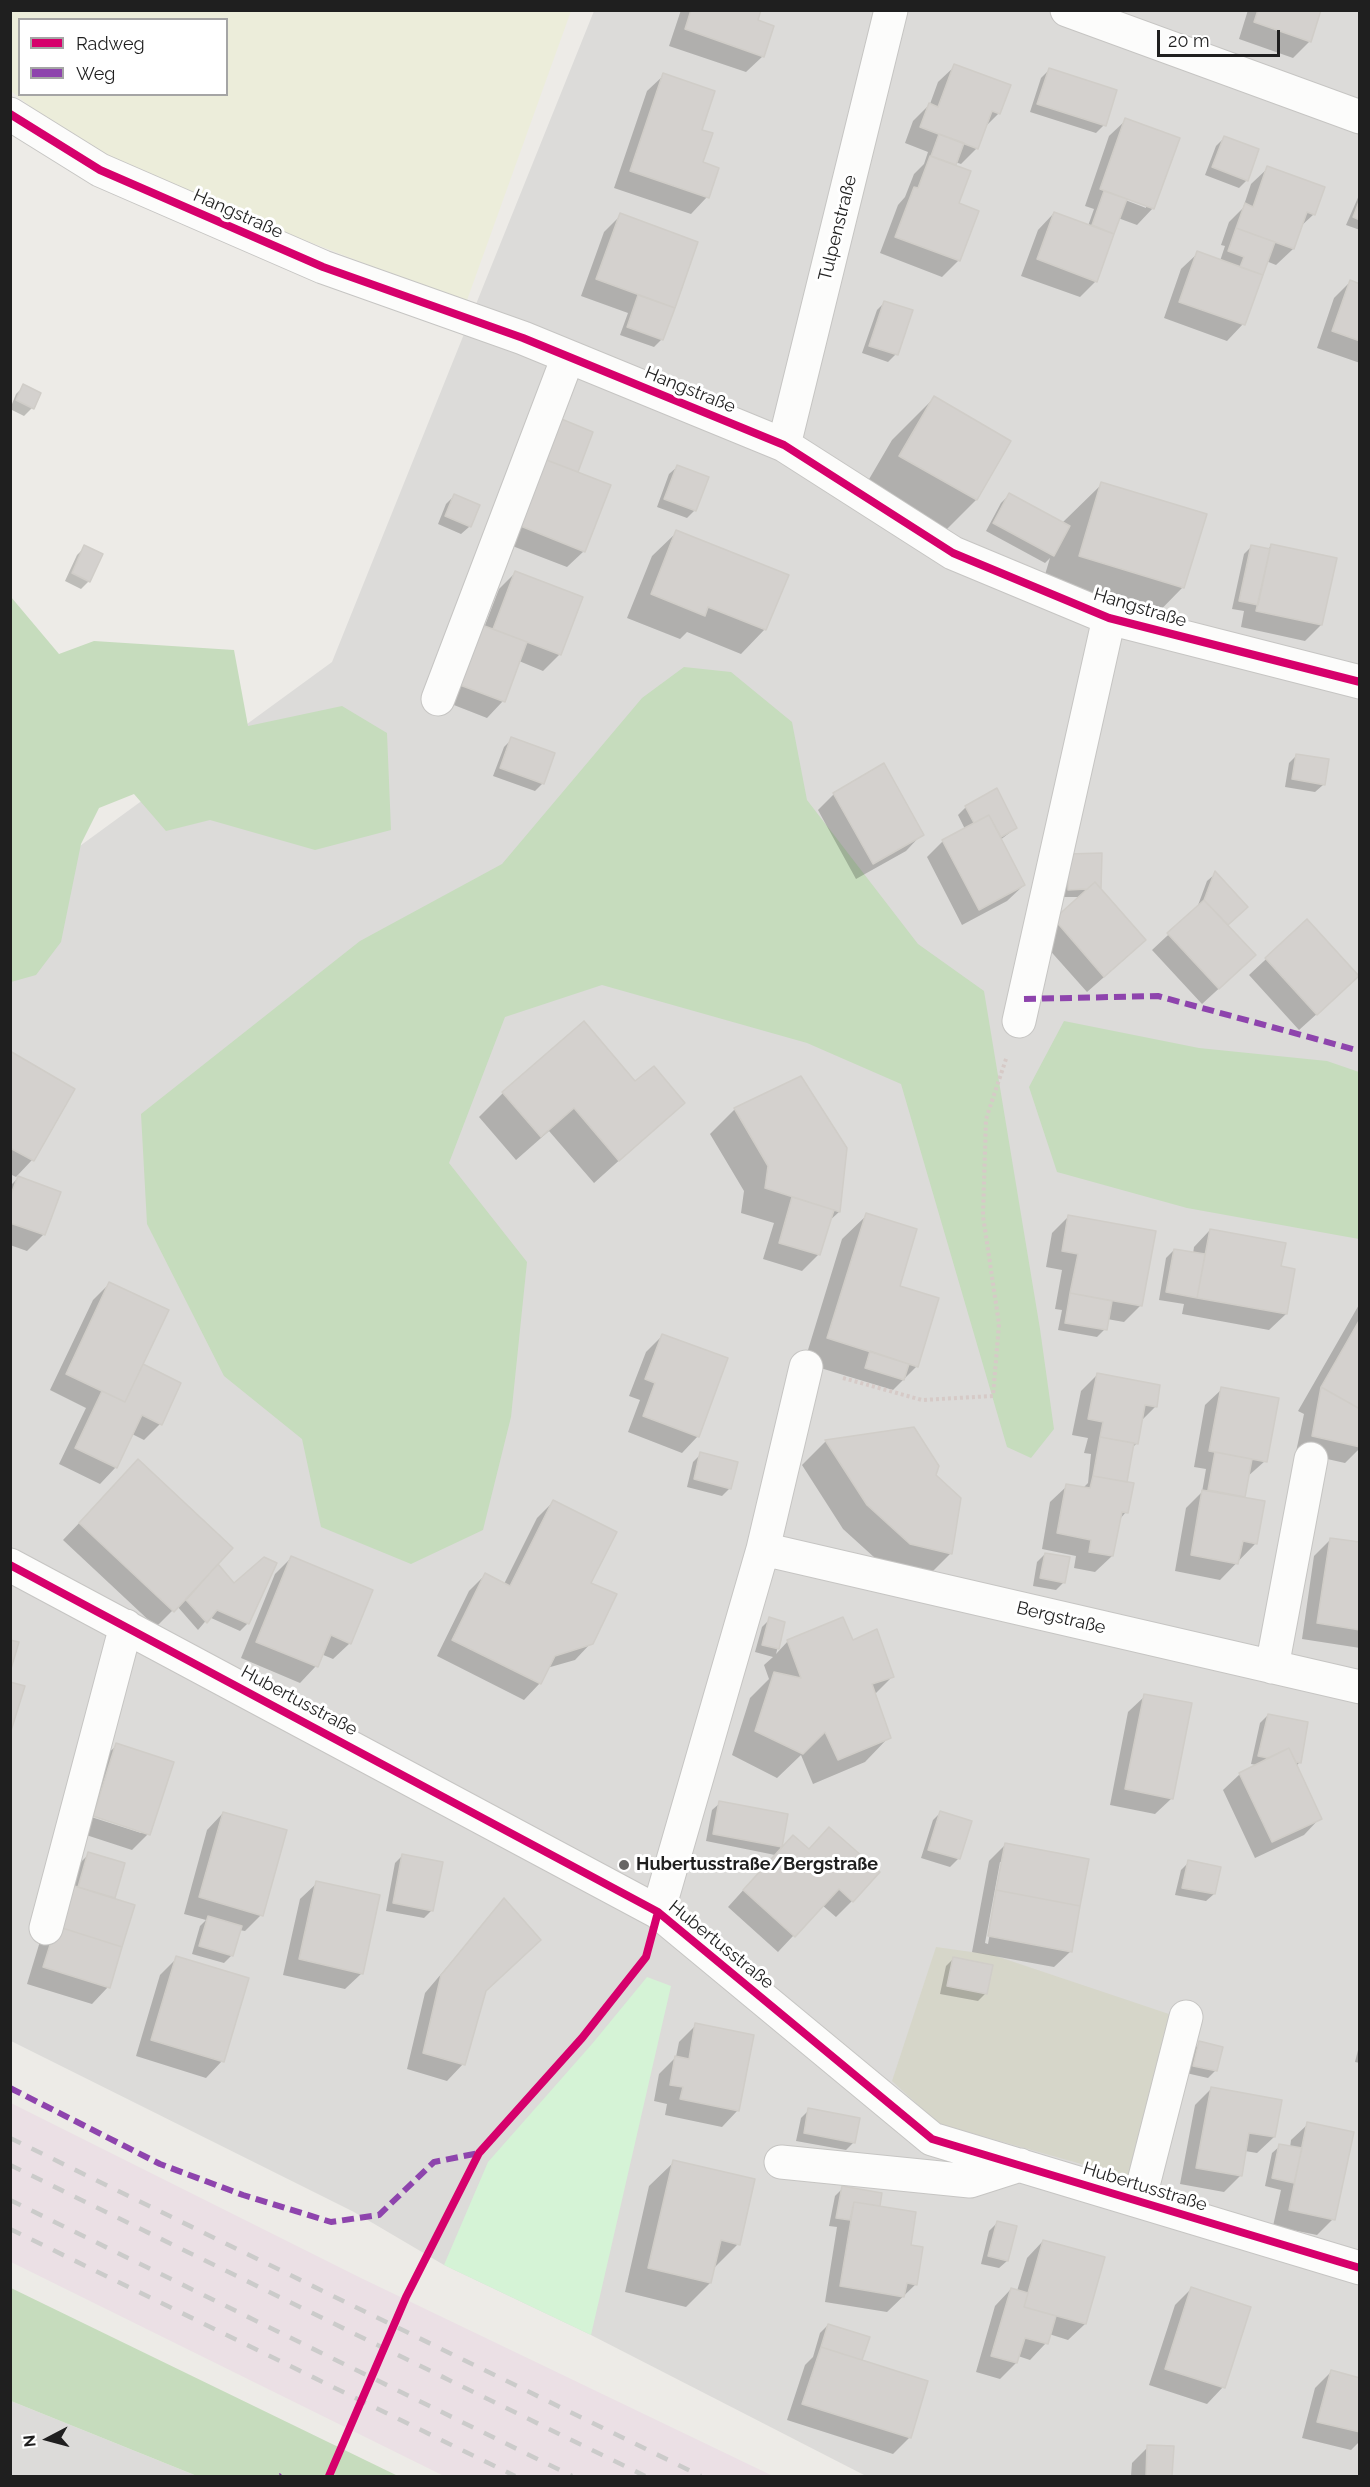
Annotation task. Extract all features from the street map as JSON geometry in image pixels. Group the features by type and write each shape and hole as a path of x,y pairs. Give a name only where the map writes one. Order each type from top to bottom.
{"street":[{"name":"Tulpenstraße","path":"784,445 891,10"},
{"path":"1067,10 1359,117"},
{"name":"Hangstraße","path":"10,114 100,170 323,267 568,357 784,445 953,553 1109,618 1359,682"},
{"path":"438,699 568,357"},
{"path":"1019,1021 1109,618"},
{"path":"658,1912 763,1549 806,1367"},
{"path":"1272,1667 1311,1459"},
{"name":"Bergstraße","path":"763,1549 1359,1688"},
{"name":"Hubertusstraße","path":"10,1565 658,1912 932,2139 1359,2268"},
{"path":"46,1928 126,1626"},
{"path":"1139,2202 1186,2017"},
{"path":"781,2162 970,2181 1020,2165"}],"path":[{"path":"806,1367 922,1400 993,1396 999,1324 982,1216 986,1119 1019,1021"}],"shaded area":[{"path":"594,11 1359,11 1359,2476 866,2476 591,2335 444,2265 354,2212 11,2041 10,897 332,662"},
{"path":"936,1947 993,1955 1169,2014 1131,2178 939,2124 892,2081"},
{"path":"11,2103 363,2279 773,2476 444,2476 11,2262"},
{"path":"11,2401 197,2476 11,2476"}],"green space":[{"path":"10,11 571,11 466,303 94,158 11,91"},
{"path":"11,597 59,654 94,641 234,650 248,726 342,706 387,733 391,830 315,850 210,820 166,831 134,794 99,808 81,844 61,942 36,975 11,982"},
{"path":"684,667 731,672 792,722 807,800 918,944 984,991 1040,1329 1054,1429 1031,1458 1007,1447 901,1084 807,1043 602,985 505,1017 449,1163 527,1262 511,1417 483,1530 411,1564 321,1527 302,1439 224,1376 147,1224 141,1114 360,941 502,864 642,698"},
{"path":"1064,1021 1199,1048 1327,1061 1359,1072 1359,1239 1187,1208 1057,1172 1029,1087"},
{"path":"647,1977 671,1986 591,2335 444,2265 488,2162 592,2044"},
{"path":"10,2288 398,2476 197,2476 11,2401"}],"building":[{"path":"691,10 761,10 758,20 774,26 764,57 685,29"},
{"path":"1258,10 1321,10 1311,42 1254,22"},
{"path":"954,64 1011,85 1000,114 992,111 978,149 920,127 929,103 938,107"},
{"path":"1049,68 1117,90 1106,126 1037,104"},
{"path":"663,73 715,91 702,130 713,133 703,162 719,168 709,198 630,171"},
{"path":"1125,118 1180,138 1154,209 1100,189"},
{"path":"939,134 964,143 956,165 931,156"},
{"path":"1224,136 1259,149 1248,181 1212,167"},
{"path":"930,156 971,171 959,203 979,211 960,261 895,237 914,187 918,188"},
{"path":"1267,166 1325,187 1315,215 1307,212 1294,249 1236,228 1245,203 1253,207"},
{"path":"1104,191 1127,199 1114,234 1092,225"},
{"path":"1360,199 1360,220 1353,217"},
{"path":"1054,212 1114,234 1097,282 1037,259"},
{"path":"620,213 698,242 675,308 596,279"},
{"path":"1236,228 1275,242 1263,275 1240,267 1244,257 1228,251"},
{"path":"1197,251 1263,275 1245,325 1179,302"},
{"path":"1350,280 1360,284 1360,341 1332,331"},
{"path":"638,295 675,308 663,340 627,327"},
{"path":"884,301 913,310 898,355 869,346"},
{"path":"23,384 41,393 34,409 16,400"},
{"path":"934,396 1011,441 977,500 899,456"},
{"path":"559,418 593,432 578,472 544,459"},
{"path":"544,459 611,485 585,552 518,525"},
{"path":"677,465 709,477 696,511 664,499"},
{"path":"1101,482 1207,514 1184,588 1079,556"},
{"path":"1009,493 1070,526 1054,556 993,523"},
{"path":"454,494 480,505 471,527 445,516"},
{"path":"676,530 789,575 766,630 708,607 705,616 651,594"},
{"path":"1271,544 1337,558 1322,625 1256,611"},
{"path":"84,545 103,554 90,582 72,573"},
{"path":"1251,545 1270,549 1258,605 1239,601"},
{"path":"515,571 583,597 561,655 493,629"},
{"path":"474,622 527,642 505,702 452,682"},
{"path":"511,737 555,753 544,784 500,768"},
{"path":"1296,754 1329,759 1325,785 1292,779"},
{"path":"884,763 924,835 873,864 833,793"},
{"path":"997,788 1017,828 1001,837 989,815 974,823 965,806"},
{"path":"989,815 1025,885 979,910 942,840"},
{"path":"1102,853 1101,889 1095,882 1087,889 1068,890 1068,854"},
{"path":"1215,871 1248,907 1228,925 1204,900"},
{"path":"1095,882 1146,940 1104,977 1054,919"},
{"path":"1204,900 1256,955 1219,989 1167,933"},
{"path":"1307,919 1359,976 1317,1015 1265,958"},
{"path":"584,1021 635,1081 654,1066 685,1103 619,1161 574,1108 541,1137 502,1092"},
{"path":"10,1051 75,1089 34,1161 10,1148"},
{"path":"801,1076 847,1148 840,1212 765,1188 768,1166 734,1108"},
{"path":"18,1176 61,1192 45,1235 10,1223 10,1197"},
{"path":"792,1197 834,1210 820,1255 779,1243"},
{"path":"866,1213 917,1229 900,1286 939,1298 918,1367 827,1338"},
{"path":"1068,1215 1156,1231 1142,1306 1070,1293 1078,1254 1062,1251"},
{"path":"1210,1229 1286,1243 1281,1266 1295,1269 1287,1314 1197,1298"},
{"path":"1174,1249 1205,1254 1197,1298 1166,1292"},
{"path":"109,1282 169,1310 125,1402 66,1374"},
{"path":"1070,1293 1112,1301 1107,1330 1065,1323"},
{"path":"1360,1319 1360,1409 1321,1387"},
{"path":"662,1334 728,1358 699,1437 643,1416 655,1383 645,1379"},
{"path":"870,1351 909,1364 904,1380 865,1368"},
{"path":"143,1364 181,1383 162,1425 142,1415 117,1468 75,1448 102,1391 125,1402"},
{"path":"1097,1373 1160,1385 1157,1407 1145,1405 1138,1444 1100,1437 1103,1422 1088,1419"},
{"path":"1221,1387 1279,1398 1267,1462 1209,1451"},
{"path":"1321,1387 1360,1409 1360,1447 1312,1436"},
{"path":"914,1427 939,1466 936,1475 961,1498 952,1554 910,1544 867,1505 825,1440"},
{"path":"1100,1437 1134,1443 1127,1482 1093,1476"},
{"path":"700,1452 738,1462 731,1489 694,1479"},
{"path":"1215,1452 1252,1459 1245,1497 1208,1490"},
{"path":"138,1459 233,1548 174,1612 79,1523"},
{"path":"1093,1476 1134,1483 1128,1513 1122,1512 1113,1556 1089,1552 1091,1540 1057,1533 1066,1484 1090,1488"},
{"path":"1202,1490 1265,1501 1257,1544 1243,1541 1238,1564 1191,1555"},
{"path":"553,1500 617,1532 591,1583 617,1594 593,1644 555,1656 541,1684 452,1640 485,1573 510,1586"},
{"path":"1330,1538 1360,1542 1360,1630 1317,1623"},
{"path":"1045,1553 1070,1557 1065,1583 1040,1578"},
{"path":"291,1556 373,1590 351,1644 331,1635 318,1667 256,1642"},
{"path":"264,1557 277,1563 249,1624 217,1610 207,1623 186,1600 218,1564 234,1583"},
{"path":"769,1617 785,1622 779,1649 762,1645"},
{"path":"843,1617 853,1640 877,1629 894,1677 872,1684 891,1738 838,1760 825,1732 803,1754 755,1731 774,1672 801,1678 787,1640"},
{"path":"10,1640 19,1642 10,1672"},
{"path":"10,1682 25,1686 10,1734"},
{"path":"1144,1694 1192,1703 1173,1799 1125,1789"},
{"path":"1268,1714 1308,1722 1301,1763 1296,1762 1289,1748 1268,1758 1258,1756"},
{"path":"116,1743 174,1762 150,1835 93,1816"},
{"path":"1289,1748 1322,1819 1272,1842 1239,1773"},
{"path":"719,1801 788,1814 782,1847 713,1834"},
{"path":"940,1811 972,1821 960,1859 928,1850"},
{"path":"223,1812 287,1830 263,1916 199,1897"},
{"path":"829,1827 880,1872 853,1902 839,1889 795,1937 743,1890 793,1835 809,1849"},
{"path":"1005,1843 1089,1859 1080,1906 996,1890"},
{"path":"88,1852 125,1863 115,1898 78,1887"},
{"path":"402,1854 443,1862 433,1911 393,1903"},
{"path":"1188,1860 1221,1867 1215,1894 1182,1888"},
{"path":"316,1881 380,1895 363,1974 299,1959"},
{"path":"68,1884 135,1905 122,1947 56,1926"},
{"path":"996,1890 1080,1906 1072,1952 988,1936"},
{"path":"504,1898 541,1940 486,1991 465,2065 423,2053 441,1975"},
{"path":"208,1916 242,1926 233,1956 199,1946"},
{"path":"56,1926 122,1947 110,1988 43,1967"},
{"path":"176,1956 249,1978 224,2062 151,2040"},
{"path":"953,1957 993,1965 987,1994 947,1986"},
{"path":"695,2023 754,2035 739,2111 680,2099 683,2087 670,2085 675,2056 689,2059"},
{"path":"1199,2041 1223,2047 1217,2071 1193,2066"},
{"path":"1211,2087 1282,2100 1275,2137 1249,2133 1242,2176 1196,2168"},
{"path":"808,2108 860,2118 855,2143 804,2133"},
{"path":"1307,2122 1354,2132 1335,2220 1289,2210"},
{"path":"1279,2144 1302,2148 1294,2183 1272,2178"},
{"path":"673,2160 755,2179 740,2245 721,2240 711,2283 648,2268"},
{"path":"842,2186 882,2193 880,2206 854,2202 850,2220 836,2218"},
{"path":"854,2202 916,2212 911,2245 923,2247 917,2285 907,2283 904,2297 840,2286"},
{"path":"997,2221 1017,2226 1008,2261 988,2256"},
{"path":"1043,2240 1105,2257 1086,2324 1024,2307"},
{"path":"1191,2287 1251,2307 1225,2388 1165,2369"},
{"path":"1011,2288 1028,2293 1024,2307 1056,2316 1048,2344 1025,2338 1017,2363 991,2356"},
{"path":"828,2324 870,2337 862,2360 821,2347"},
{"path":"821,2347 928,2381 911,2438 802,2404"},
{"path":"1331,2370 1360,2378 1360,2432 1317,2422"},
{"path":"1147,2445 1174,2446 1172,2476 1146,2476"}],"railway":[{"path":"10,2138 701,2476"},
{"path":"10,2165 645,2476"},
{"path":"10,2200 572,2476"},
{"path":"10,2229 515,2476"}],"marked path":[{"path":"1024,999 1158,996 1360,1051"},
{"path":"10,2088 160,2164 243,2195 331,2222 379,2215 434,2162 479,2153"}],"cycle path":[{"path":"10,114 100,170 323,267 523,338 784,445 953,553 1109,618 1360,682"},
{"path":"10,1565 658,1912 932,2139 1360,2268"},
{"path":"329,2476 406,2297 479,2153 582,2038 646,1957 658,1912"}],"place":[{"name":"Hubertusstraße/Bergstraße","path":"624,1865"}]}
